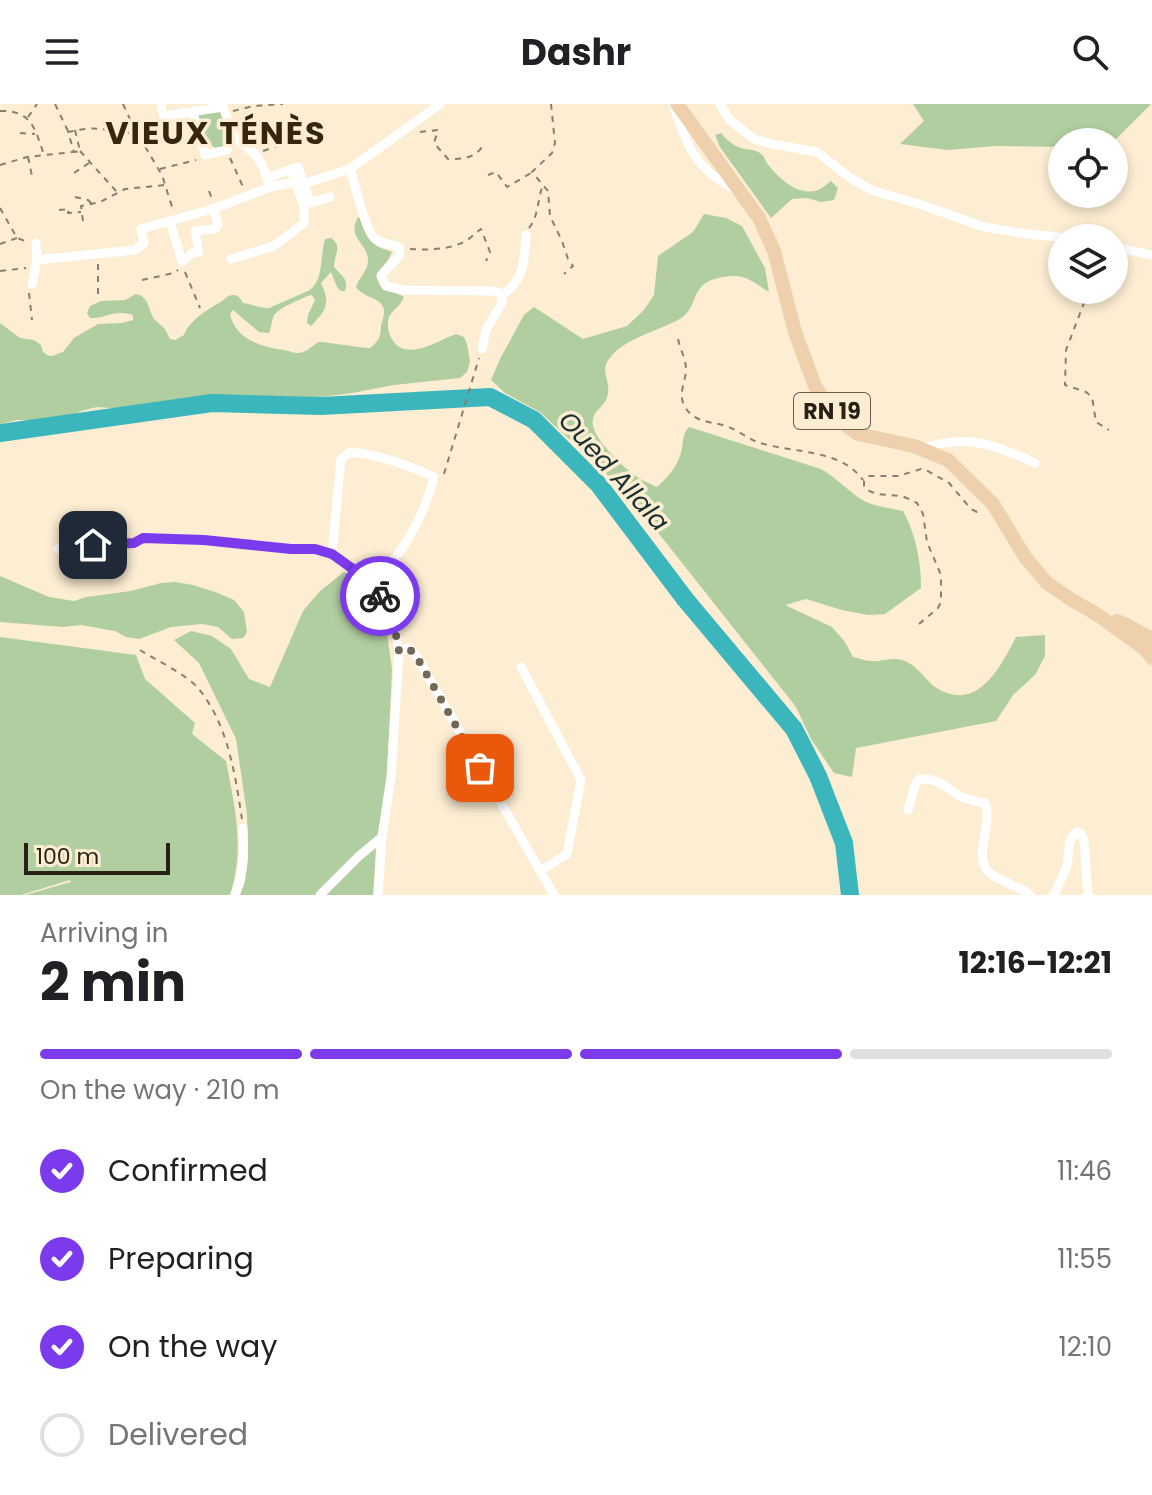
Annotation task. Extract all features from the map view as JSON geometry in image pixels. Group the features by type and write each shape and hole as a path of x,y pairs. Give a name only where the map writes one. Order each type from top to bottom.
{"main road":[{"name":"RN 19","path":"675,104 759,218 774,251 795,332 815,386 827,405 858,434 923,449 948,460 993,504 1025,557 1047,583 1098,615 1145,649 1152,658"},
{"name":"RN 19","path":"1098,615 1127,625 1152,639"}],"street":[{"path":"162,104 164,118 176,109 193,112 224,108 234,137 255,154 269,182"},
{"path":"269,182 299,183 350,169 440,104"},
{"path":"720,104 730,120 754,139 817,152 871,190 984,227 1048,236"},
{"path":"193,112 205,155 227,150 229,141 234,137"},
{"path":"36,263 135,250 170,220 246,195 298,167 299,183 307,205 304,223 274,246 231,259"},
{"path":"350,169 372,236 400,248 399,256 381,276 386,286 403,290 489,291 502,295"},
{"path":"307,205 330,197"},
{"path":"195,231 215,229 218,225 213,208"},
{"path":"170,220 182,262 192,253 199,252 193,214"},
{"path":"502,295 516,283 523,269 526,235"},
{"path":"32,284 36,243"},
{"path":"1128,250 1152,255"},
{"path":"482,349 486,330 502,303 502,295"},
{"path":"923,449 961,440 996,446 1035,463"},
{"path":"332,554 341,459 350,452 371,454 434,477 407,541 391,566 375,580"},
{"path":"58,549 134,543 143,538 315,549 332,554 375,580 399,651 391,777 378,895"},
{"path":"399,651 408,648 415,654 554,895"},
{"path":"521,667 581,780 567,854 540,871"},
{"path":"908,810 915,785 920,779 939,782 967,799 985,803 988,812 982,859 986,869 1030,895"},
{"path":"235,895 244,859 243,828"},
{"path":"1054,895 1067,866 1072,836 1077,832 1084,841 1088,895"},
{"path":"320,895 382,837"}],"path":[{"path":"27,118 37,104"},
{"path":"55,104 74,152"},
{"path":"123,104 165,185 170,220"},
{"path":"224,108 283,104"},
{"path":"488,175 496,172 507,187 532,172 552,153 555,143 551,104"},
{"path":"0,111 20,113 27,118 44,156"},
{"path":"68,132 99,127 123,135 164,118"},
{"path":"412,126 423,132 438,130 434,143 448,159 469,157 482,147"},
{"path":"75,130 80,151 117,193"},
{"path":"20,133 36,134"},
{"path":"255,154 292,141"},
{"path":"227,150 246,195"},
{"path":"0,165 28,157 80,151"},
{"path":"158,169 205,155"},
{"path":"28,157 32,176"},
{"path":"74,173 90,162"},
{"path":"532,172 548,191 550,216 573,266 564,274"},
{"path":"526,235 536,220 544,184"},
{"path":"83,221 81,206 125,189 165,185"},
{"path":"75,197 92,204"},
{"path":"0,208 17,238 36,243"},
{"path":"59,210 69,209 68,213 82,211"},
{"path":"400,248 429,250 453,246 466,241 481,229 490,252 486,261"},
{"path":"0,244 17,238"},
{"path":"98,294 99,253"},
{"path":"0,271 36,263"},
{"path":"142,280 183,268 200,308"},
{"path":"32,284 28,288 32,320"},
{"path":"1084,304 1066,350 1065,385 1092,397 1096,422 1109,430"},
{"path":"678,339 686,372 681,402 693,417 727,427 758,442 832,459 857,472 864,481 864,487 871,492 901,496 917,503 923,514 927,542 942,584 938,608 919,624"},
{"path":"447,468 482,349"},
{"path":"864,481 869,476 898,476 921,469 949,483 977,512 993,504"},
{"path":"140,650 197,686 217,718 238,792 243,828"}],"green space":[{"path":"913,104 1151,104 1127,128 1048,128 1048,147 996,146 947,150 900,144 924,121"},
{"path":"221,110 229,131 224,147 216,148 203,141 196,114"},
{"path":"721,133 735,145 760,153 776,174 794,188 815,191 831,181 838,188 834,200 792,199 771,218 720,147 715,135"},
{"path":"704,214 726,218 742,226 765,268 769,292 738,276 710,281 702,286 683,316 615,352 605,368 607,398 593,419 596,434 626,468 657,487 677,463 689,427 821,469 864,501 903,511 917,548 921,588 885,614 868,615 806,599 785,605 832,627 853,657 869,661 895,659 908,662 935,687 950,694 963,695 985,684 1016,637 1045,635 1045,656 1035,675 1013,695 996,721 856,748 852,777 834,773 811,739 796,707 626,492 540,412 505,393 491,380 524,315 534,307 583,339 627,326 654,295 658,256 693,232"},
{"path":"358,217 372,241 392,252 377,273 383,288 404,297 388,319 389,333 396,344 411,350 456,334 464,337 470,362 467,372 460,378 312,398 234,397 123,409 97,407 61,421 17,420 0,424 0,323 20,338 34,340 41,345 43,352 52,356 63,352 74,338 98,324 133,320 133,315 126,313 90,318 87,313 90,306 101,301 125,300 136,294 142,296 153,318 165,329 170,339 175,340 184,335 200,315 230,296 238,296 243,303 269,308 310,290 318,280 325,239 331,238 337,244 334,267 344,278 346,287 345,291 341,291 337,287 331,272 321,283 326,296 325,306 311,326 307,323 315,300 312,295 278,311 269,333 259,332 233,310 230,314 233,323 250,340 296,353 319,342 370,348 380,336 384,312 381,304 356,287 368,262 354,230"},
{"path":"344,572 368,589 386,627 392,669 387,776 376,848 373,895 240,895 248,859 247,814 236,739 199,663 174,640 191,631 212,636 231,649 249,679 270,687 303,611 320,591"},
{"path":"0,576 49,597 74,601 161,583 193,585 234,600 244,612 247,632 243,638 232,639 218,627 202,624 171,627 139,639 81,625 63,627 0,622"},
{"path":"0,637 136,655 145,679 195,723 192,734 226,761 238,845 230,895 25,895 70,880 21,895 0,895"}],"waterway":[{"name":"Oued Allala","path":"0,433 212,403 321,406 490,397 534,420 599,485 685,599 794,729 818,776 844,843 850,895"}],"way so far":[{"path":"380,596 399,651 408,648 415,654 480,768"}],"district":[{"name":"VIEUX TÉNÈS","path":"216,133"}],"route":[{"path":"93,545 134,543 143,538 315,549 332,554 375,580 380,596"}]}
